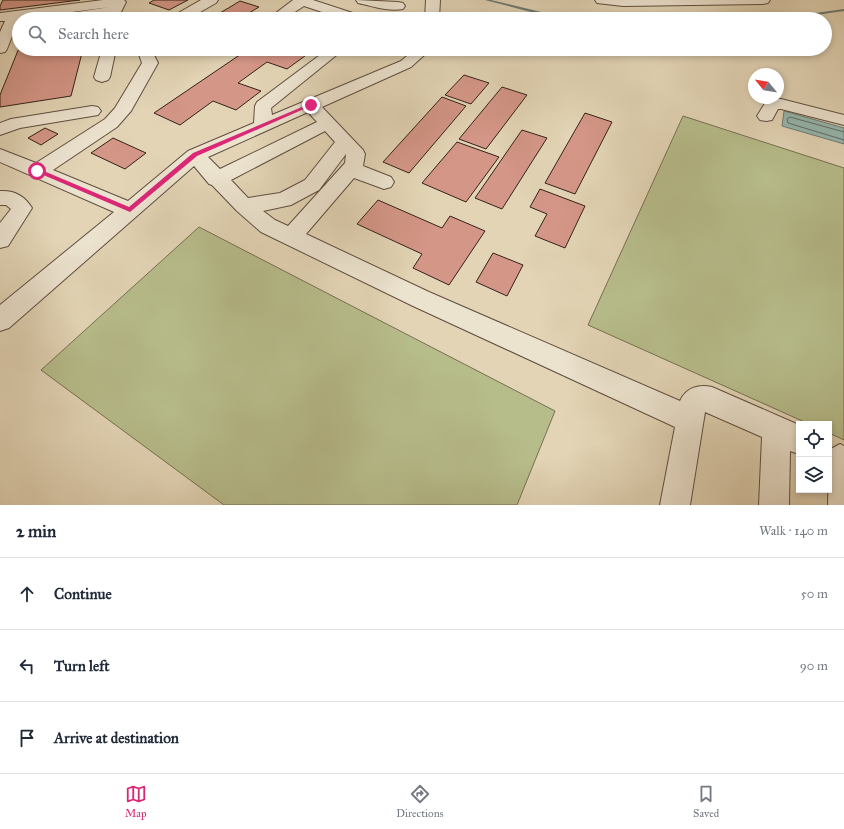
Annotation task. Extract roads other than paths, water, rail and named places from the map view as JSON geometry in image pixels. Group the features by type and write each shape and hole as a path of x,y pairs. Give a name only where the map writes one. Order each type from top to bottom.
{"lane":[{"path":"190,12 211,0"},
{"path":"285,12 301,0 336,12"},
{"path":"363,0 398,8"},
{"path":"432,12 433,0"},
{"path":"602,0 763,0"},
{"path":"58,12 119,2 115,11 108,12"},
{"path":"0,49 7,16"},
{"path":"102,77 107,56"},
{"path":"37,171 110,123 122,111 150,63 147,56"},
{"path":"263,126 263,106 328,56"},
{"path":"0,320 195,155 406,64 416,56"},
{"path":"766,116 773,104 781,104 844,120"},
{"path":"291,237 351,169 354,165 356,154 311,105"},
{"path":"0,129 17,123 92,111"},
{"path":"216,179 328,123"},
{"path":"244,206 284,200 312,185 345,142"},
{"path":"0,155 130,210"},
{"path":"195,155 216,179 244,206 268,226 428,302 690,420"},
{"path":"351,169 384,182"},
{"path":"0,198 8,198 17,202 22,208 0,240"},
{"path":"675,505 693,404 702,398 712,400 788,435 774,505"},
{"path":"838,457 842,505"}],"water":[{"path":"784,111 844,128 844,144 782,126"}],"waterway":[{"path":"487,0 534,12"},
{"path":"830,12 844,10"}]}
